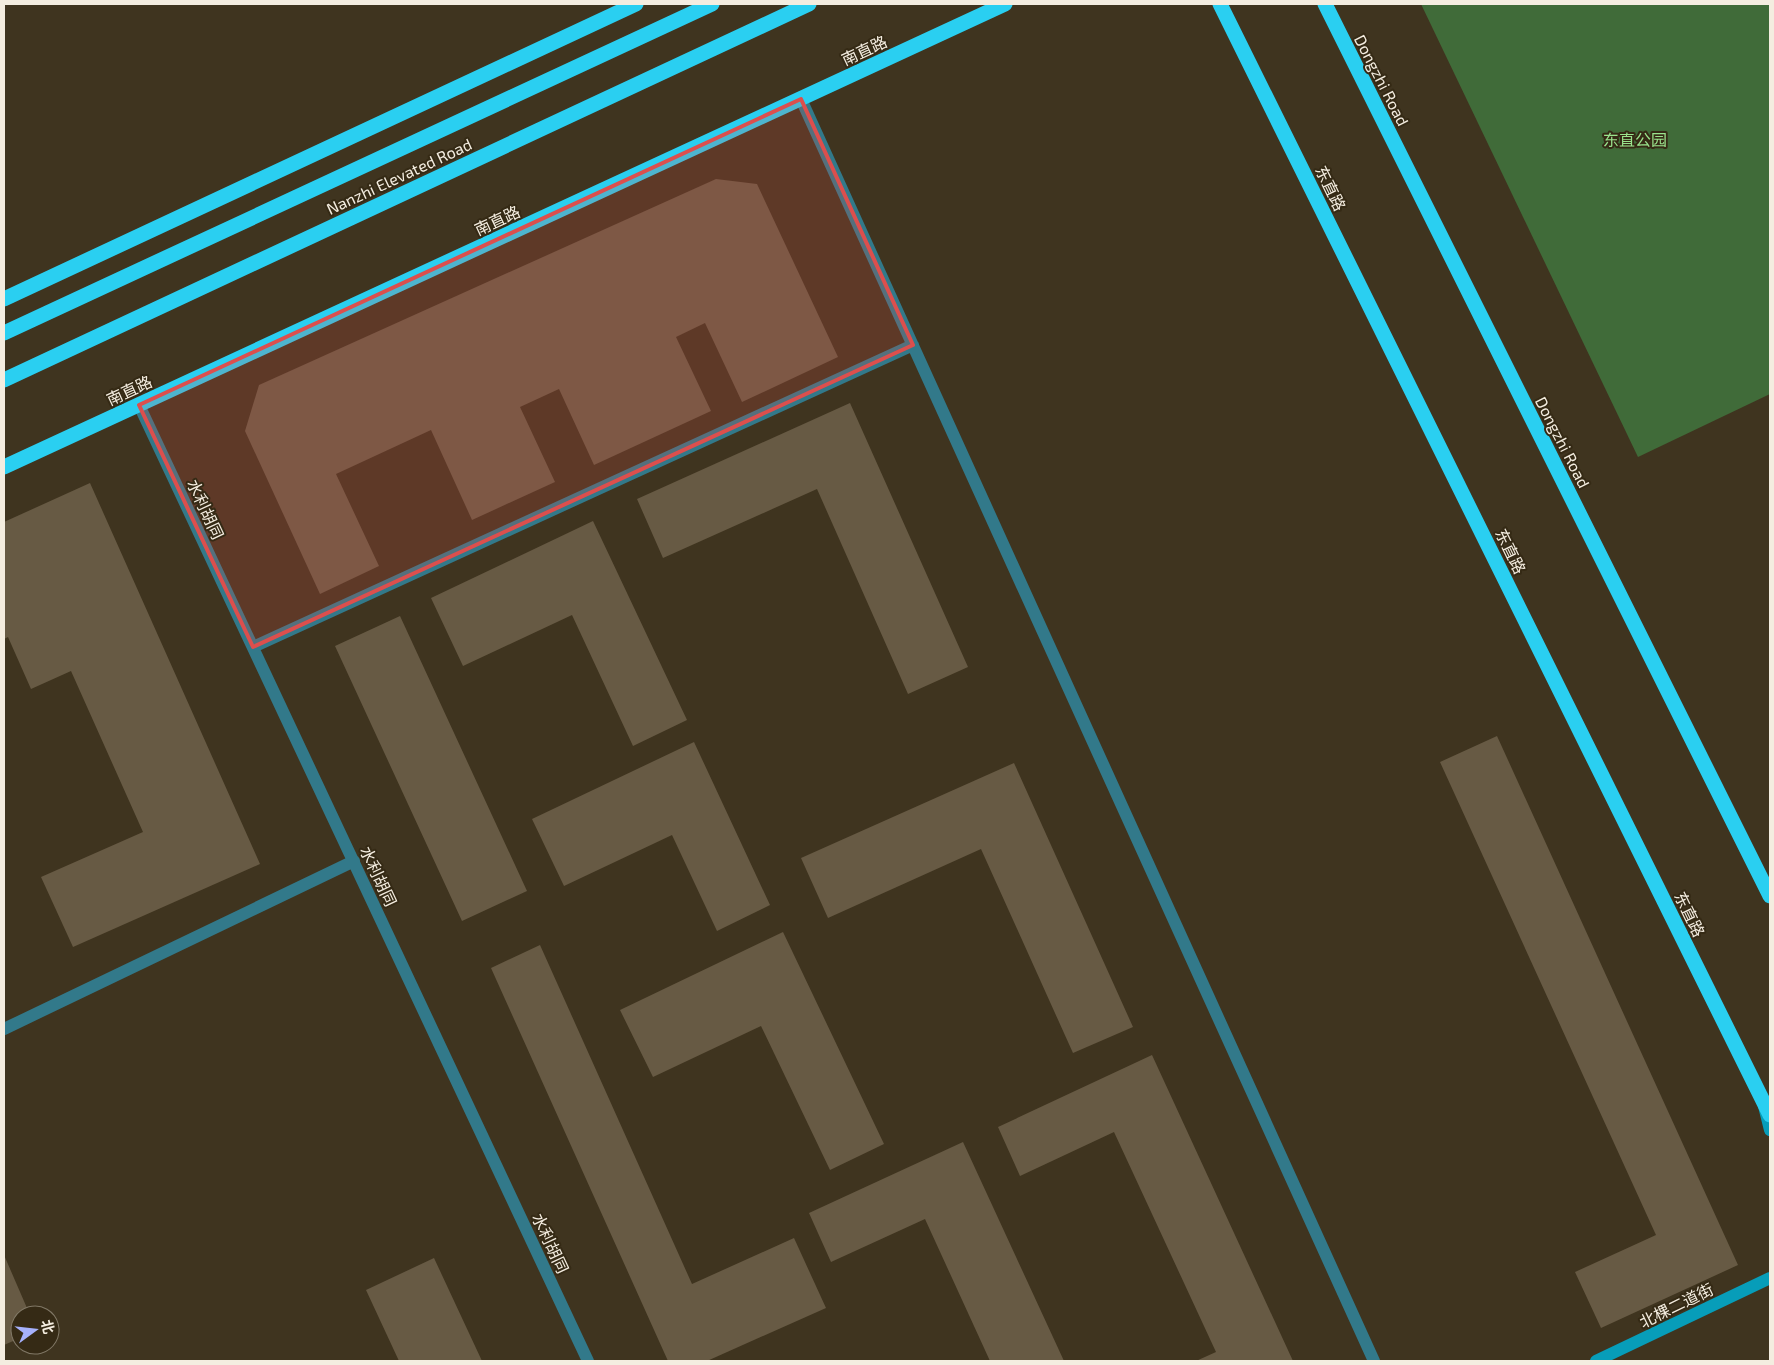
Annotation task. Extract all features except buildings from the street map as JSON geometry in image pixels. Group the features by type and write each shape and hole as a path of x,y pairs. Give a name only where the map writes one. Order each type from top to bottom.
{"highway":[{"path":"4,299 636,4"},
{"name":"Nanzhi Elevated Road","path":"4,333 712,4"},
{"name":"Nanzhi Elevated Road","path":"4,380 809,4"},
{"name":"南直路","path":"4,467 1005,4"},
{"name":"东直路","path":"1220,4 1767,1108"},
{"name":"Dongzhi Road","path":"1325,4 1770,896"}],"street":[{"path":"801,99 1374,1361"},
{"path":"253,647 913,345"},
{"name":"水利胡同","path":"139,405 588,1361"},
{"path":"4,1029 354,861"},
{"path":"1767,1108 1770,1130"},
{"name":"北棵二道街","path":"1596,1361 1770,1278"}],"highlighted area":[{"path":"801,99 913,345 253,647 139,405"}],"green space":[{"name":"东直公园","path":"1421,4 1770,4 1770,394 1638,457"}]}
